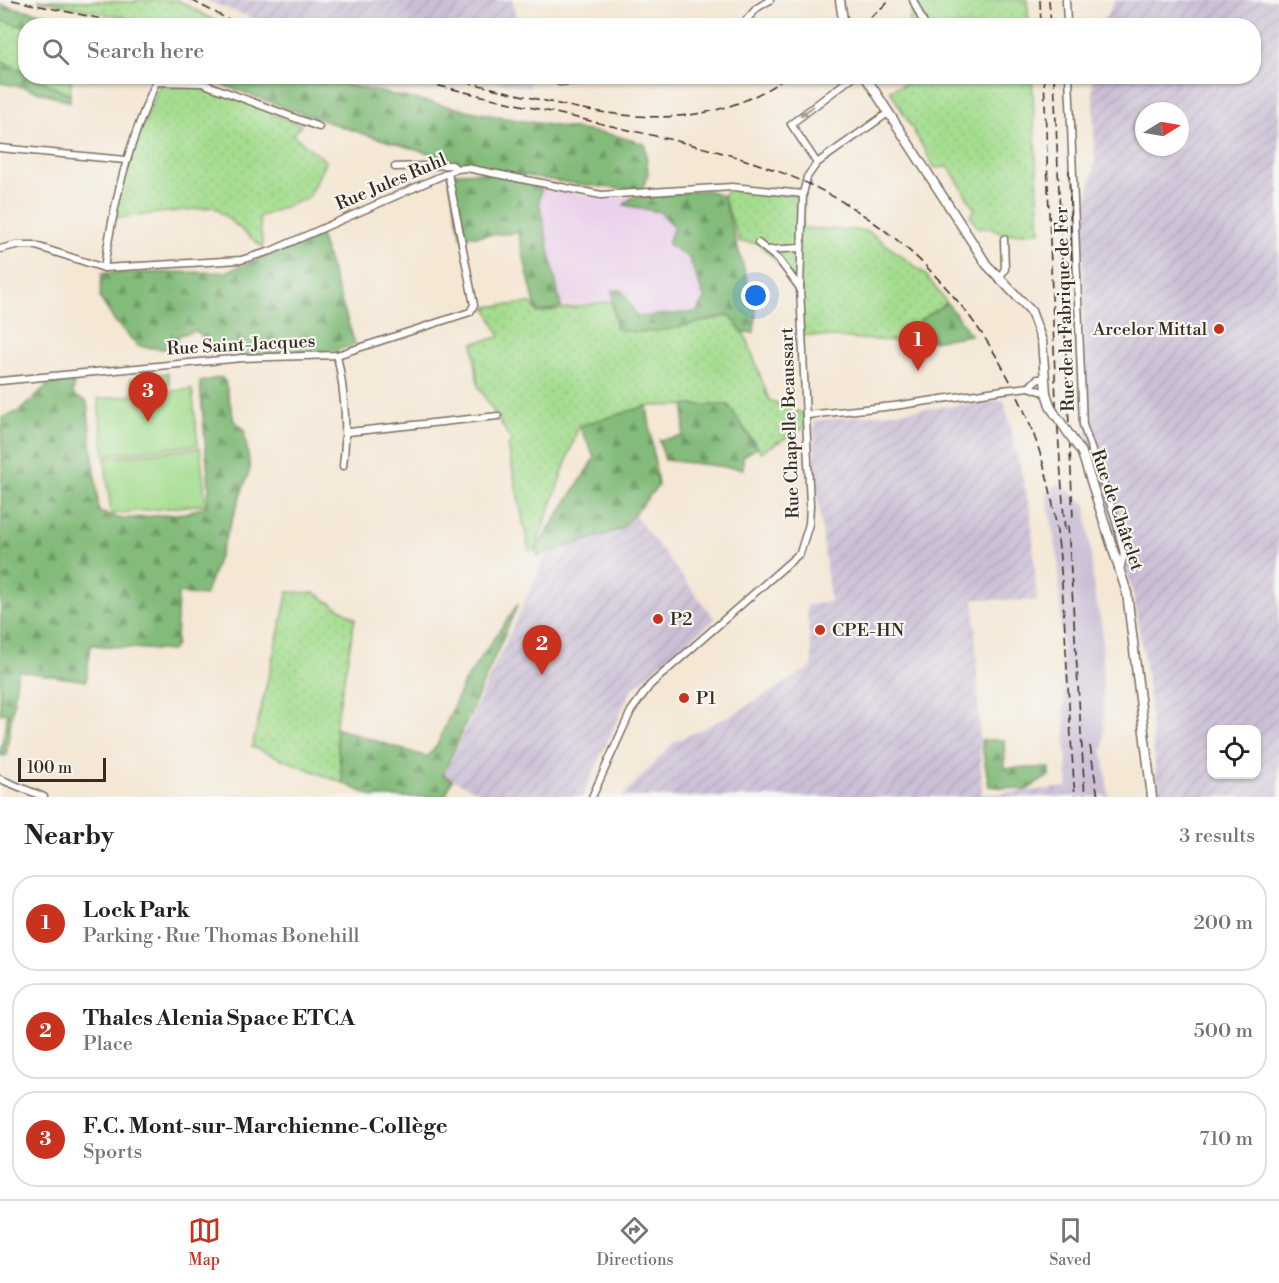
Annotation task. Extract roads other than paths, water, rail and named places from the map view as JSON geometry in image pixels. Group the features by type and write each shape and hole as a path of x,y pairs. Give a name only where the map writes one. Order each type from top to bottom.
{"main road":[{"path":"840,0 843,18"},
{"name":"Rue de Châtelet","path":"870,84 985,263 1031,311 1042,341 1046,393 1051,408 1082,453 1127,593 1152,797"}],"street":[{"path":"748,18 757,8 770,0"},
{"path":"913,0 921,18"},
{"path":"1066,0 1067,18"},
{"path":"104,268 113,212 125,160 155,84"},
{"path":"205,84 319,127"},
{"path":"817,164 791,124 844,84"},
{"name":"Rue de la Fabrique de Fer","path":"1069,84 1083,426 1115,517 1124,554 1120,571"},
{"name":"Rue Chapelle Beaussart","path":"592,797 631,711 650,685 800,553 806,539 810,514 800,288 803,194 807,177 817,164 888,113"},
{"path":"0,148 125,160"},
{"path":"395,167 452,165 457,169"},
{"name":"Rue Jules Ruhl","path":"0,249 16,245 33,245 104,268 241,260 256,256 457,169 489,171 601,195 732,187 803,194"},
{"name":"Rue Saint-Jacques","path":"0,381 242,358 337,355 470,312 474,305 448,173"},
{"path":"999,278 1005,268 1004,239"},
{"path":"758,243 767,250 800,288"},
{"path":"767,250 800,248"},
{"path":"337,355 348,432 343,466"},
{"path":"1029,387 1037,380 1045,379"},
{"path":"807,415 894,406 1029,387 1046,393"},
{"path":"348,432 498,416"},
{"path":"0,779 44,797"}],"railway":[{"path":"12,0 97,18"},
{"path":"191,0 226,18"},
{"path":"870,18 891,0"},
{"path":"1040,0 1041,18"},
{"path":"1049,0 1050,18"},
{"path":"404,84 409,85"},
{"path":"431,84 687,143 780,172 848,205 890,234 928,268 962,307 992,349 1016,393 1036,441 1050,490 1062,578 1075,797"},
{"path":"473,84 572,107 617,114 661,117 704,113 747,100 774,84"},
{"path":"1044,84 1056,403 1065,532"},
{"path":"1054,84 1073,519"},
{"path":"1069,170 1072,279"},
{"path":"1068,525 1085,797"},
{"path":"1090,746 1098,797"}],"place":[{"name":"Arcelor Mittal","path":"1219,329"},
{"name":"Lock Park","path":"918,371"},
{"name":"F.C. Mont-sur-Marchienne-Collège","path":"148,422"},
{"name":"P2","path":"658,619"},
{"name":"CPE-HN","path":"820,630"},
{"name":"Thales Alenia Space ETCA","path":"542,675"},
{"name":"P1","path":"684,698"}]}
